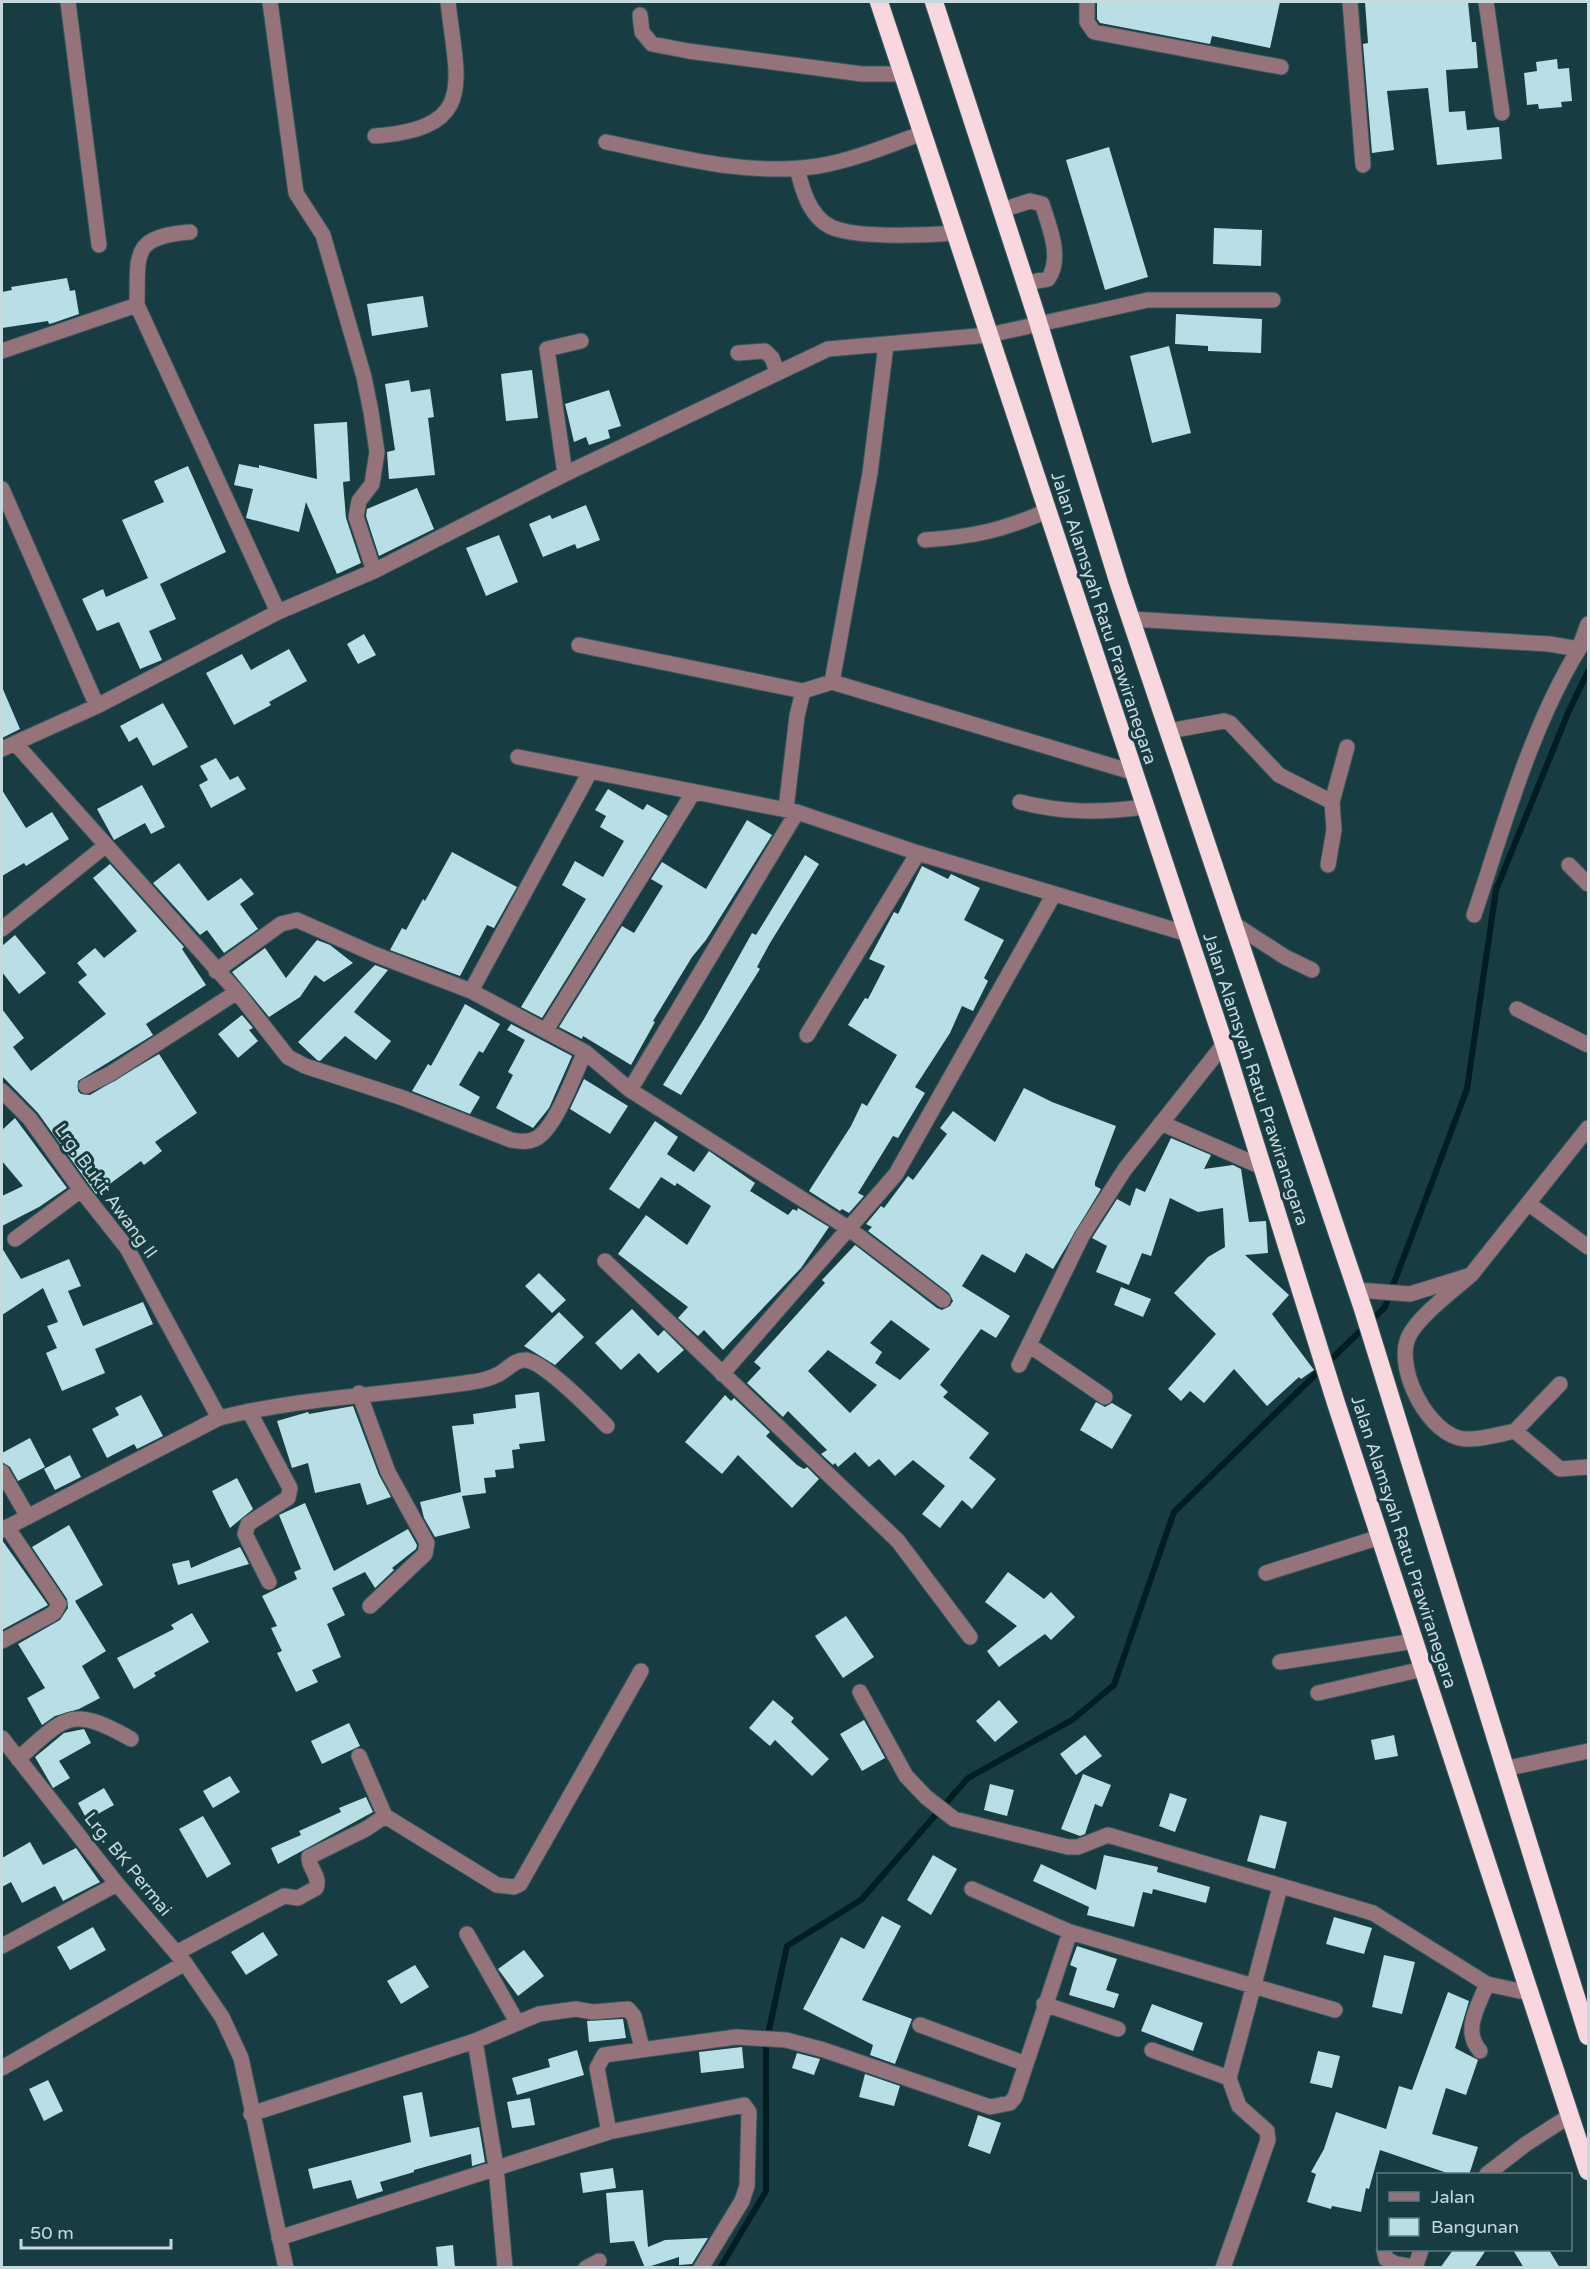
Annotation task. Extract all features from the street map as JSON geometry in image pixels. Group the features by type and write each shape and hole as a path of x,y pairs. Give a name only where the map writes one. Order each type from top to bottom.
{"highway":[{"name":"Jalan Alamsyah Ratu Prawiranegara","path":"879,2 1132,772 1224,1044 1336,1402 1588,2171"},
{"name":"Jalan Alamsyah Ratu Prawiranegara","path":"934,2 1039,322 1131,619 1357,1290 1588,2036"}],"street":[{"path":"68,2 99,245"},
{"path":"270,2 296,193 321,231 364,377 371,412 376,452 372,484 359,501 356,517 374,571"},
{"path":"375,136 401,134 432,125 448,110 457,91 448,2"},
{"path":"1086,2 1087,22 1094,32 1281,67"},
{"path":"1350,2 1363,165"},
{"path":"1486,2 1502,113"},
{"path":"640,15 642,32 652,44 688,51 840,71 903,74"},
{"path":"606,142 698,161 797,168 846,158 923,133"},
{"path":"797,168 802,191 812,209 830,226 863,233 915,236 956,233"},
{"path":"1002,210 1030,201 1042,204 1055,256 1053,272 1048,279 1026,283"},
{"path":"190,232 162,235 146,243 140,252 136,304 278,612"},
{"path":"585,1052 551,1123 543,1134 526,1142 512,1140 403,1098 305,1066 288,1057 237,992 105,846 8,746 97,706 278,612 374,571 565,474 828,349 989,334 1148,300 1273,300"},
{"path":"2,351 136,304"},
{"path":"565,474 547,349 581,341"},
{"path":"832,682 870,474 886,345"},
{"path":"738,353 765,351 772,358 777,372"},
{"path":"2,489 97,706"},
{"path":"925,540 973,537 1005,529 1047,511"},
{"path":"1131,619 1549,644 1579,649"},
{"path":"1474,915 1540,728 1562,676 1579,649 1588,624"},
{"path":"579,645 803,691 832,682 1132,772"},
{"path":"630,1090 791,810 797,717 803,691"},
{"path":"1169,731 1224,721 1230,723 1279,775 1332,802"},
{"path":"1328,865 1334,830 1332,802 1347,747"},
{"path":"518,757 693,793 791,810 918,853 1188,934"},
{"path":"471,991 590,772"},
{"path":"546,1030 693,793"},
{"path":"1020,802 1049,809 1098,813 1144,807"},
{"path":"2,929 105,846"},
{"path":"807,1035 918,853"},
{"path":"1569,865 1588,884"},
{"path":"723,1374 896,1174 1054,894"},
{"path":"216,971 281,924 297,920 374,954 471,991 585,1052 630,1090 848,1228 943,1300"},
{"path":"1234,924 1285,957 1312,970"},
{"path":"86,1086 110,1074 237,992"},
{"path":"1517,1009 1588,1045"},
{"path":"1019,1365 1082,1236 1125,1169 1224,1044"},
{"name":"Lrg. Bukit Awang II","path":"2,1091 30,1119 81,1190 127,1248 219,1418"},
{"path":"1161,1123 1262,1167"},
{"path":"1560,1384 1515,1431 1463,1439 1438,1426 1424,1412 1406,1364 1407,1340 1414,1328 1471,1275 1588,1128"},
{"path":"15,1239 81,1190"},
{"path":"1529,1204 1588,1247"},
{"path":"604,1261 898,1541 970,1637"},
{"path":"1357,1290 1410,1294 1471,1275"},
{"path":"1029,1345 1105,1396"},
{"path":"2,1641 49,1616 58,1608 57,1599 4,1528 219,1418 249,1411 359,1394 474,1382 497,1375 514,1362 524,1360 535,1362 574,1394 607,1426"},
{"path":"1391,1398 1414,1390"},
{"path":"359,1394 388,1472 427,1543 425,1554 370,1606"},
{"path":"249,1411 291,1488 288,1498 248,1524 246,1528 245,1534 269,1582"},
{"path":"1515,1431 1560,1469 1588,1467"},
{"path":"2,1472 28,1517"},
{"path":"1266,1574 1380,1537"},
{"path":"1280,1662 1415,1641"},
{"path":"1318,1693 1423,1669"},
{"path":"359,1756 385,1816 497,1885 514,1887 520,1884 641,1671"},
{"path":"860,1692 906,1776 926,1797 954,1819 1068,1847 1078,1847 1108,1835 1373,1913 1487,1984 1529,1993"},
{"path":"18,1759 52,1729 81,1718 91,1718 131,1739"},
{"name":"Lrg. BK Permai","path":"2,1738 117,1884 180,1958 222,2017 241,2058 251,2114 286,2268"},
{"path":"1504,1769 1588,1751"},
{"path":"2,2068 284,1896 298,1898 316,1888 317,1878 309,1857 366,1829 385,1816"},
{"path":"2,1946 117,1884"},
{"path":"1223,2268 1268,2140 1267,2131 1239,2106 1230,2078 1280,1887"},
{"path":"972,1889 1070,1932 1335,2010"},
{"path":"609,2132 597,2068 604,2055 642,2048 736,2037 754,2040 786,2040 824,2050 990,2107 1010,2103 1015,2097 1044,2004 1070,1932"},
{"path":"467,1934 517,2022"},
{"path":"1480,2051 1471,2042 1470,2028 1487,1984"},
{"path":"1044,2004 1118,2029"},
{"path":"251,2114 475,2041 517,2022 559,2010 576,2009 592,2012 628,2009 634,2016 642,2048"},
{"path":"920,2025 1026,2064"},
{"path":"475,2041 496,2167 505,2268"},
{"path":"1152,2050 1230,2078"},
{"path":"279,2238 609,2132 741,2105 747,2107 747,2186 742,2201 701,2268"},
{"path":"1490,2173 1526,2144 1571,2115"},
{"path":"1384,2251 1386,2259 1396,2264 1415,2267 1421,2251"}],"building":[{"path":"1097,2 1280,2 1270,48 1212,36 1210,44 1100,23 1097,19"},
{"path":"1365,2 1468,2 1472,42 1476,42 1478,68 1446,70 1449,112 1465,111 1467,130 1499,127 1502,159 1437,165 1428,88 1387,91 1394,150 1372,153 1363,44 1368,43"},
{"path":"1557,59 1558,69 1569,68 1572,101 1561,102 1562,107 1539,109 1538,104 1527,105 1524,73 1537,71 1536,62"},
{"path":"1109,147 1148,277 1105,290 1066,160"},
{"path":"1214,228 1262,230 1261,266 1213,264"},
{"path":"67,278 70,291 75,290 79,314 49,324 48,321 2,328 2,292 12,290 11,287"},
{"path":"423,296 428,327 372,336 367,304"},
{"path":"1176,314 1262,319 1261,353 1208,351 1208,346 1175,344"},
{"path":"1169,346 1191,433 1152,443 1130,356"},
{"path":"532,370 538,418 506,421 501,374"},
{"path":"409,380 411,392 430,389 434,417 428,418 435,475 389,479 387,452 395,450 385,384"},
{"path":"609,390 621,426 608,430 610,438 589,445 586,437 574,442 565,404"},
{"path":"347,422 350,481 343,482 346,518 361,563 337,574 306,502 299,532 246,518 253,489 234,485 239,464 259,468 259,465 317,479 314,424"},
{"path":"188,466 226,552 160,584 176,619 149,631 162,660 140,669 119,622 97,631 82,599 103,589 106,597 148,578 122,520 164,502 154,481"},
{"path":"417,488 434,529 379,556 366,516 367,509"},
{"path":"586,505 600,540 577,549 575,544 543,557 529,524 550,515 552,519"},
{"path":"499,535 518,582 486,596 466,548"},
{"path":"364,634 376,655 358,664 347,644"},
{"path":"289,649 307,681 269,702 271,705 234,725 206,673 242,654 251,670"},
{"path":"2,687 20,729 2,738"},
{"path":"163,703 188,747 153,766 137,737 129,742 120,726"},
{"path":"216,758 230,780 238,776 246,789 211,808 199,785 208,780 200,766"},
{"path":"142,785 165,827 151,834 145,823 114,840 97,809"},
{"path":"608,789 643,810 647,804 668,816 542,1018 521,1007 586,899 562,885 575,861 603,877 624,841 600,827 606,816 595,810"},
{"path":"2,790 26,828 52,812 69,839 26,866 24,863 2,876"},
{"path":"747,820 772,835 706,940 692,957 653,1021 655,1022 631,1065 583,1036 582,1039 559,1027 622,926 634,933 663,886 651,879 662,862 706,889"},
{"path":"452,852 517,887 494,928 487,925 460,976 390,950 402,928 406,930 423,899 425,901"},
{"path":"805,855 819,864 770,943 757,967 760,969 681,1095 663,1085 704,1019 752,933 756,935"},
{"path":"179,863 208,901 241,878 254,894 240,904 258,929 224,953 207,930 200,935 153,883"},
{"path":"110,864 184,947 182,949 206,985 146,1024 153,1035 78,1081 78,1091 81,1094 90,1095 159,1054 197,1113 155,1142 162,1151 144,1165 141,1161 96,1194 38,1113 2,1076 2,1009 24,1038 13,1047 31,1071 106,1014 78,982 87,975 77,963 95,948 104,958 137,931 93,878"},
{"path":"922,866 948,879 951,874 980,888 964,920 1004,940 984,978 988,981 973,1011 962,1006 950,1033 915,1087 925,1093 898,1138 893,1136 858,1193 864,1196 849,1213 842,1209 840,1211 809,1191 851,1126 862,1103 867,1106 897,1055 848,1025 865,998 868,999 885,966 869,959 894,912 898,914"},
{"path":"15,935 46,973 19,994 2,972 2,946"},
{"path":"317,940 330,945 353,963 324,982 315,975 300,997 269,1017 232,972 265,948 286,978"},
{"path":"375,965 388,970 354,1012 391,1041 376,1060 345,1036 320,1061 317,1060 298,1042"},
{"path":"465,1004 500,1024 483,1053 479,1051 459,1085 480,1097 470,1114 412,1091 428,1064 431,1066"},
{"path":"242,1015 253,1028 249,1030 258,1041 238,1058 218,1034"},
{"path":"511,1024 572,1056 549,1108 533,1128 496,1108 513,1075 508,1072 525,1040 507,1030"},
{"path":"584,1079 628,1106 610,1134 570,1109"},
{"path":"1024,1088 1052,1102 1116,1126 1095,1182 1095,1186 1101,1189 1053,1269 1026,1253 1015,1273 982,1254 962,1286 1010,1316 996,1338 981,1329 940,1385 948,1392 943,1397 989,1433 969,1458 996,1479 972,1509 962,1500 940,1528 922,1514 945,1486 913,1460 895,1476 879,1459 869,1467 855,1452 838,1467 835,1463 833,1465 821,1454 827,1450 788,1411 783,1417 747,1383 761,1368 754,1362 825,1283 822,1280 855,1245 937,1308 942,1310 950,1306 953,1301 949,1293 868,1231 872,1227 866,1224 881,1206 884,1208 908,1176 913,1180 947,1134 940,1128 953,1111 995,1142","holes":["891,1320 930,1349 900,1380 875,1363 882,1352 870,1343","828,1350 877,1385 850,1413 808,1371"]},
{"path":"15,1118 67,1188 39,1207 2,1226 2,1196 23,1186 2,1161 2,1130"},
{"path":"655,1121 678,1137 667,1154 694,1172 709,1151 755,1183 750,1191 788,1215 793,1209 797,1211 798,1208 829,1227 801,1268 723,1350 704,1330 698,1336 678,1318 688,1307 618,1254 646,1215 687,1245 711,1206 677,1183 675,1186 661,1177 639,1209 609,1189"},
{"path":"1171,1138 1211,1155 1204,1169 1233,1165 1241,1169 1249,1222 1266,1221 1268,1253 1245,1255 1289,1295 1272,1314 1314,1370 1301,1379 1299,1377 1267,1406 1234,1369 1204,1403 1190,1391 1181,1401 1168,1389 1216,1334 1174,1293 1208,1257 1225,1247 1223,1208 1198,1212 1170,1198 1151,1256 1142,1253 1129,1285 1096,1272 1107,1246 1092,1238 1117,1199 1130,1206 1136,1188 1145,1192"},
{"path":"2,1248 21,1279 69,1259 81,1286 68,1291 83,1326 143,1302 153,1324 95,1349 105,1373 62,1391 46,1353 57,1348 47,1326 58,1322 43,1288 2,1315"},
{"path":"539,1273 566,1300 552,1313 525,1286"},
{"path":"1121,1287 1151,1299 1143,1317 1114,1305"},
{"path":"632,1309 658,1336 664,1330 684,1350 658,1373 639,1353 621,1370 595,1343"},
{"path":"559,1312 584,1337 555,1365 524,1346"},
{"path":"539,1392 545,1441 519,1444 520,1449 512,1450 514,1468 495,1470 496,1477 484,1478 486,1493 462,1496 470,1528 435,1537 424,1518 420,1502 461,1492 452,1426 474,1424 473,1414 516,1408 515,1395"},
{"path":"141,1395 163,1436 137,1449 134,1444 107,1458 92,1429 119,1415 115,1408"},
{"path":"725,1395 731,1401 734,1398 770,1432 766,1436 797,1465 804,1469 807,1467 819,1479 792,1508 738,1455 722,1474 685,1442"},
{"path":"1096,1402 1105,1407 1112,1403 1132,1415 1112,1449 1080,1430"},
{"path":"353,1406 379,1475 391,1497 367,1505 360,1483 315,1493 308,1463 292,1468 277,1421 308,1412 309,1414"},
{"path":"30,1438 45,1467 18,1481 10,1467 2,1462 2,1453"},
{"path":"70,1455 81,1477 55,1490 44,1469"},
{"path":"237,1478 253,1509 230,1528 212,1491"},
{"path":"305,1503 334,1571 408,1529 417,1545 416,1549 392,1568 394,1570 375,1588 365,1572 332,1588 345,1615 327,1624 341,1657 312,1670 318,1682 296,1692 277,1653 282,1651 271,1628 277,1626 262,1596 297,1579 294,1572 301,1569 279,1515"},
{"path":"69,1525 103,1585 75,1601 106,1651 82,1666 100,1698 79,1709 55,1716 42,1725 27,1698 45,1688 18,1644 60,1620 68,1608 67,1599 32,1547"},
{"path":"2,1540 48,1605 2,1630"},
{"path":"240,1547 249,1564 178,1585 172,1564 189,1560 191,1568"},
{"path":"1008,1572 1044,1599 1051,1592 1075,1617 1051,1640 1045,1634 999,1667 987,1651 1017,1626 985,1602"},
{"path":"192,1613 209,1642 154,1673 156,1676 134,1689 117,1658 174,1629 171,1625"},
{"path":"846,1616 874,1657 843,1678 815,1636"},
{"path":"773,1700 794,1718 791,1722 829,1759 812,1776 775,1740 770,1746 749,1728"},
{"path":"999,1700 1018,1722 995,1742 976,1721"},
{"path":"864,1720 885,1758 862,1771 840,1734"},
{"path":"349,1723 360,1746 322,1764 311,1741"},
{"path":"84,1729 91,1743 59,1761 70,1778 53,1788 35,1757 64,1733"},
{"path":"1085,1735 1102,1756 1076,1775 1060,1754"},
{"path":"1394,1735 1398,1756 1375,1760 1371,1740"},
{"path":"1083,1774 1111,1785 1102,1807 1095,1804 1085,1834 1080,1836 1061,1829"},
{"path":"230,1776 240,1792 213,1808 203,1791"},
{"path":"990,1784 1014,1790 1007,1816 984,1810"},
{"path":"104,1788 114,1805 87,1820 78,1803"},
{"path":"1170,1793 1187,1799 1175,1832 1159,1826"},
{"path":"366,1797 373,1812 278,1864 271,1848 301,1835 299,1831 341,1812 339,1808"},
{"path":"1260,1815 1287,1822 1275,1869 1247,1861"},
{"path":"203,1816 231,1864 207,1878 179,1829"},
{"path":"30,1842 43,1865 76,1848 100,1882 63,1901 55,1886 22,1903 11,1882 2,1887 2,1858"},
{"path":"933,1855 957,1869 931,1915 907,1900"},
{"path":"1104,1855 1158,1867 1157,1872 1210,1887 1206,1903 1153,1889 1152,1894 1143,1892 1134,1927 1087,1915 1089,1907 1033,1881 1041,1864 1096,1890"},
{"path":"882,1916 901,1926 862,2000 912,2019 895,2064 870,2055 873,2045 803,2009 841,1937 864,1949"},
{"path":"1334,1917 1372,1928 1364,1954 1326,1944"},
{"path":"93,1927 106,1950 70,1970 57,1947"},
{"path":"263,1932 278,1955 246,1975 231,1952"},
{"path":"1077,1946 1117,1959 1106,1990 1119,1994 1114,2008 1069,1995 1077,1968 1070,1965"},
{"path":"524,1950 544,1976 518,1996 498,1969"},
{"path":"1384,1955 1415,1962 1402,2014 1372,2007"},
{"path":"415,1965 429,1987 401,2004 387,1981"},
{"path":"1448,1992 1469,2001 1455,2048 1478,2060 1466,2095 1446,2088 1432,2134 1478,2147 1470,2173 1447,2173 1380,2150 1369,2189 1366,2188 1361,2212 1332,2206 1331,2209 1307,2202 1316,2174 1311,2172 1324,2149 1336,2112 1386,2129 1399,2086 1412,2090"},
{"path":"1152,2004 1203,2023 1193,2051 1141,2031"},
{"path":"623,2019 626,2038 589,2042 587,2021"},
{"path":"742,2047 744,2068 701,2073 699,2052"},
{"path":"577,2050 584,2075 517,2095 512,2078 550,2067 548,2059"},
{"path":"1318,2051 1340,2056 1332,2088 1310,2083"},
{"path":"797,2053 820,2059 814,2075 792,2068"},
{"path":"865,2074 900,2086 894,2106 859,2097"},
{"path":"48,2080 63,2111 44,2121 29,2089"},
{"path":"422,2092 430,2137 479,2127 485,2162 472,2166 471,2154 414,2170 414,2172 380,2182 383,2191 357,2199 351,2180 313,2189 308,2169 411,2142 403,2096"},
{"path":"530,2098 535,2125 512,2128 507,2102"},
{"path":"978,2115 1001,2123 990,2154 968,2146"},
{"path":"613,2168 616,2188 583,2193 580,2173"},
{"path":"643,2190 648,2247 665,2240 708,2238 692,2264 679,2265 679,2257 645,2268 634,2241 610,2243 606,2193"},
{"path":"453,2245 455,2268 438,2268 436,2247"},
{"path":"1452,2251 1485,2251 1474,2268 1440,2268"},
{"path":"1514,2251 1550,2251 1560,2268 1524,2268"}],"waterway":[{"path":"720,2268 766,2191 766,2044 787,1946 861,1900 968,1778 1072,1720 1114,1685 1174,1512 1385,1307 1467,1089 1496,890 1568,713 1588,671"}]}
